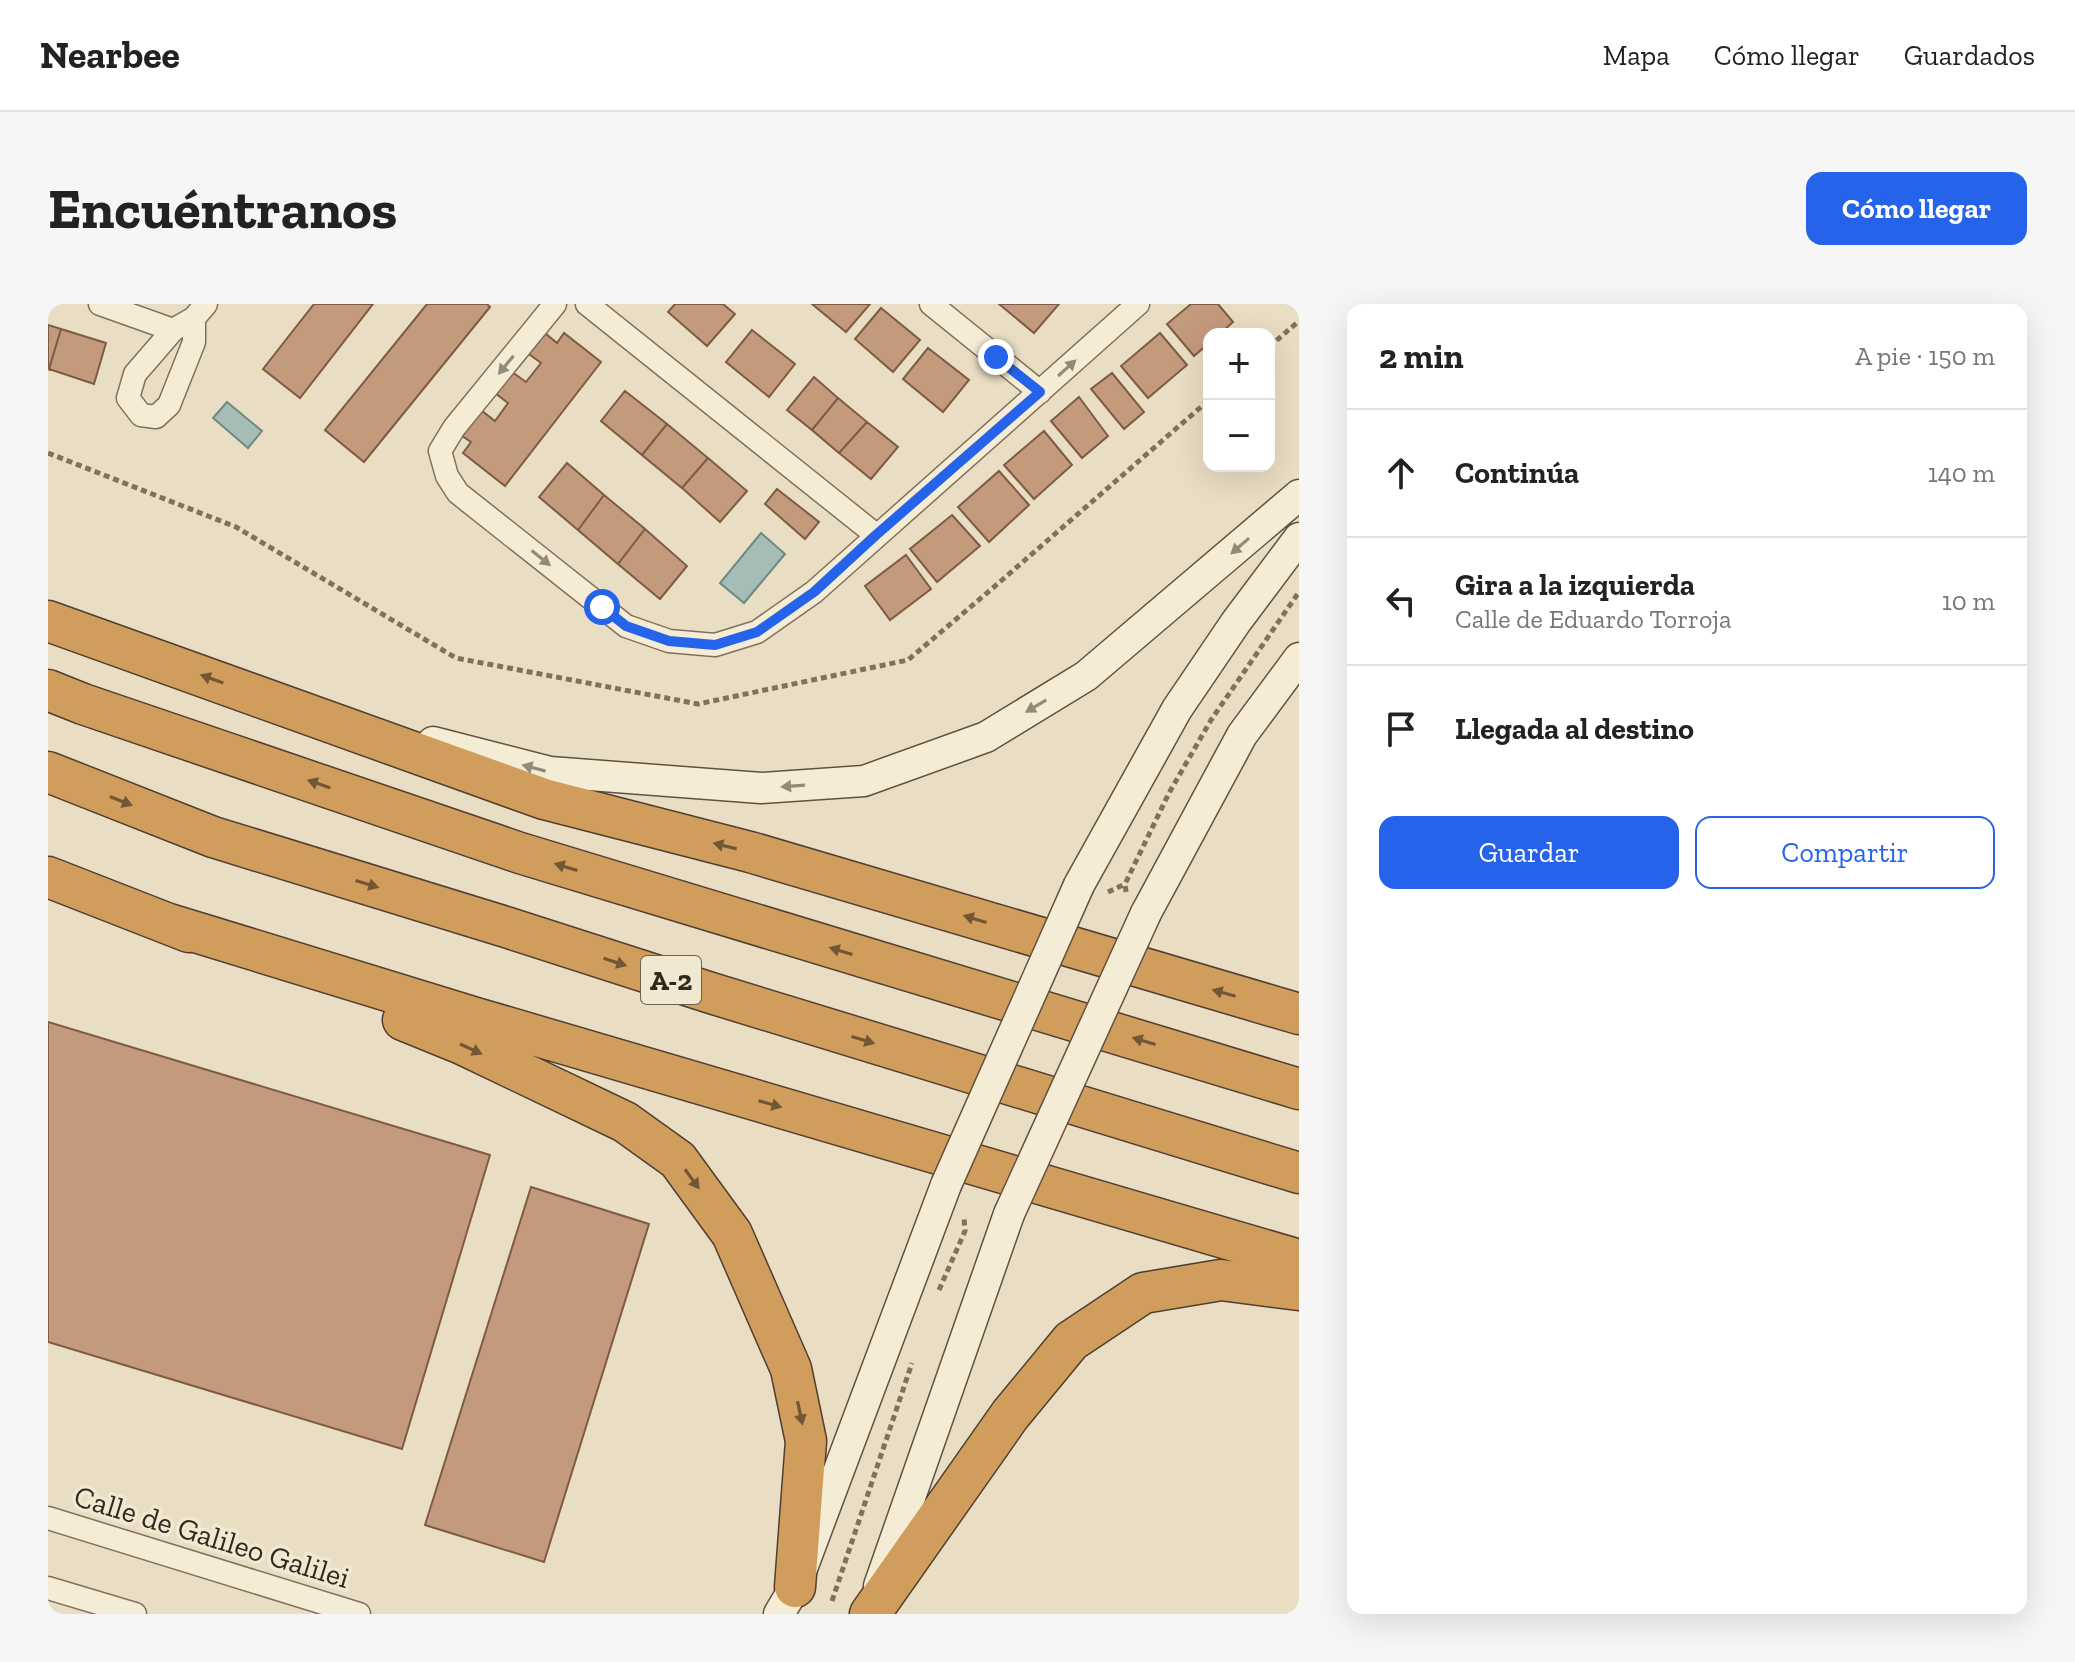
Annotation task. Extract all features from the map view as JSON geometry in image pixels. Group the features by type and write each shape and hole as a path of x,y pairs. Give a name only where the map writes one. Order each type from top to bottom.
{"highway":[{"path":"48,621 544,799 750,852 1299,1014"},
{"path":"48,684 66,697 520,853 1299,1089"},
{"name":"A-2","path":"48,772 213,837 1299,1173"},
{"path":"48,877 462,1044 625,1122 678,1160 732,1234 791,1369 806,1441 787,1600"},
{"path":"166,923 476,1018 1299,1260"},
{"path":"870,1614 1010,1415 1071,1341 1143,1293 1221,1280 1299,1290"}],"street":[{"path":"100,304 173,330"},
{"path":"555,304 454,428 440,451 447,476 458,493 626,626 669,641 715,645 757,632 814,592 1138,304"},
{"path":"587,304 876,535"},
{"path":"931,304 1040,392"},
{"path":"200,311 194,342 169,405 156,417 141,415 128,398 135,374 173,330 200,311"},
{"path":"262,697 550,772 761,788 864,781 986,737 1086,676 1299,495"},
{"path":"787,1600 946,1185 1177,709 1236,622 1299,538"},
{"path":"870,1614 1009,1214 1137,905 1242,735 1299,658"},
{"name":"Calle de Galileo Galilei","path":"48,1518 359,1614"},
{"path":"48,1588 135,1614"}],"path":[{"path":"1275,342 1299,321"},
{"path":"48,453 236,527 456,658 698,704 908,660 1203,405"},
{"path":"1125,884 1169,793 1211,720 1299,592"},
{"path":"1090,890 1125,884"},
{"path":"1125,884 1137,905"},
{"path":"938,1293 965,1231"},
{"path":"832,1601 912,1362"}],"water":[{"path":"227,402 262,431 248,448 213,418"},
{"path":"761,533 785,554 744,603 720,583"}],"building":[{"path":"314,304 373,304 300,398 263,369"},
{"path":"427,304 487,304 490,307 364,462 325,430"},
{"path":"675,304 723,304 735,314 707,346 668,312"},
{"path":"812,304 870,304 846,332"},
{"path":"999,304 1059,304 1034,333"},
{"path":"1191,304 1218,304 1233,322 1226,328 1203,328 1203,348 1194,356 1167,324"},
{"path":"881,308 920,340 893,372 855,339"},
{"path":"48,325 61,329 49,369 48,368"},
{"path":"61,329 106,343 94,384 49,369"},
{"path":"752,330 795,364 769,397 726,362"},
{"path":"545,333 557,343 564,333 601,362 505,486 463,453 471,442 462,436 482,411 495,421 508,403 495,393 512,372 526,382 541,363 529,354"},
{"path":"1160,333 1187,365 1148,398 1121,366"},
{"path":"928,348 969,380 943,412 903,379"},
{"path":"1112,373 1144,412 1124,429 1091,389"},
{"path":"814,377 838,398 812,430 787,410"},
{"path":"625,391 667,424 642,455 601,421"},
{"path":"1079,397 1108,436 1082,458 1051,421"},
{"path":"838,398 867,422 839,453 812,430"},
{"path":"867,422 898,447 871,479 839,453"},
{"path":"667,424 708,458 682,488 642,455"},
{"path":"1044,431 1072,465 1034,499 1004,465"},
{"path":"708,458 747,491 720,522 682,488"},
{"path":"567,463 604,495 578,530 539,497"},
{"path":"999,471 1029,505 989,542 958,507"},
{"path":"777,489 819,522 805,539 765,504"},
{"path":"604,495 645,529 618,564 578,530"},
{"path":"952,515 980,546 937,582 910,549"},
{"path":"645,529 687,566 660,599 618,564"},
{"path":"906,555 931,589 890,620 865,586"},
{"path":"48,1022 490,1155 402,1449 48,1342"},
{"path":"531,1187 649,1224 544,1562 425,1525"}],"route":[{"path":"602,607 626,626 669,641 715,645 757,632 814,592 1040,392 996,357"}]}
